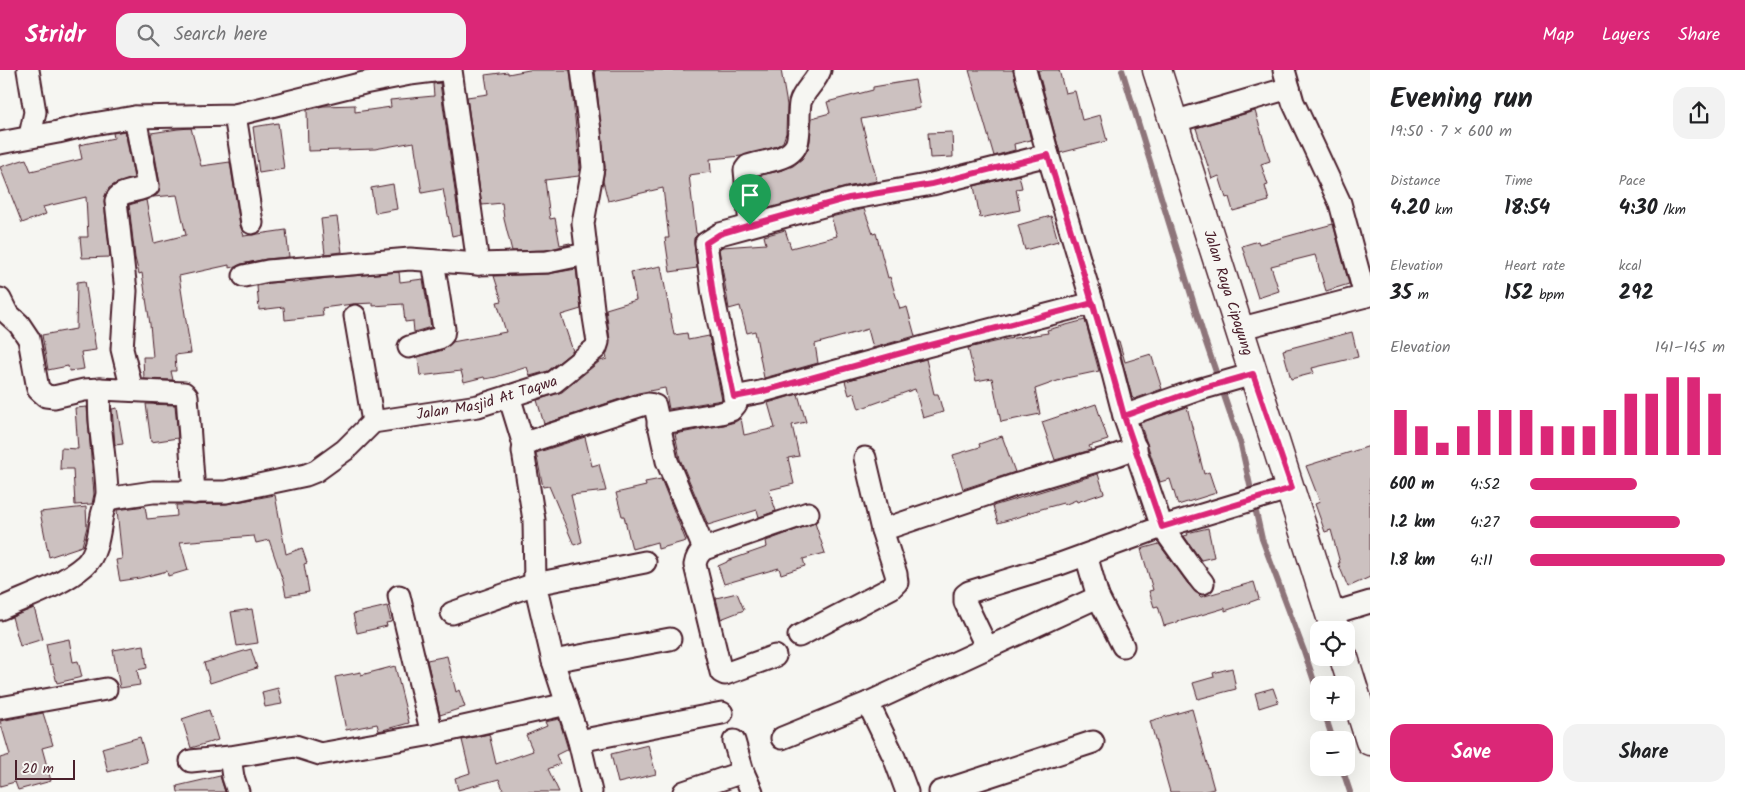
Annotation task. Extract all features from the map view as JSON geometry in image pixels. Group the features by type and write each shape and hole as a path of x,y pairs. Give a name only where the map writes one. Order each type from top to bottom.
{"main road":[{"name":"Jalan Raya Cipayung","path":"1157,70 1238,329 1242,377 1333,621"},
{"path":"1347,666 1370,741"}],"street":[{"path":"28,70 35,112 30,136"},
{"path":"0,143 135,117 235,115 363,76 410,74 442,70"},
{"path":"451,70 478,264"},
{"name":"Jalan Masjid At Taqwa","path":"373,422 478,406 554,382 596,348 598,342 586,254 584,222 592,168 590,131 582,70"},
{"path":"750,225 744,170 748,166 786,156 794,151 798,141 801,102 818,77 820,70"},
{"path":"1025,70 1124,416 1162,527 1180,550 1189,567 1203,583"},
{"path":"1173,122 1287,79 1293,102 1340,203 1368,295 1238,329"},
{"path":"235,115 252,223"},
{"path":"132,390 122,349 126,291 116,201 117,197 122,194 148,186 135,117"},
{"path":"658,424 731,410 736,404 713,295 706,243 720,234 849,198 932,184 1048,155"},
{"path":"244,276 268,271 410,259 478,264 547,262 586,254"},
{"path":"409,347 443,335 444,329 433,261"},
{"path":"0,299 8,313 19,324 29,339 38,389 46,396 54,397 84,390 100,389 180,392 187,396 194,493"},
{"path":"734,397 760,392 945,341 1093,303"},
{"path":"106,499 153,492 226,492 306,475 316,471 345,450 373,422 355,316"},
{"path":"1124,416 1197,390 1242,377"},
{"path":"0,609 56,584 86,564 94,551 106,499 100,434 100,389"},
{"path":"509,396 524,445 523,451 534,520 535,584 553,661 578,741 591,792"},
{"path":"524,445 534,440 647,404 655,406 667,461 704,549"},
{"path":"882,530 1018,484 1136,448"},
{"path":"798,636 891,588 897,582 882,530 865,458"},
{"path":"987,648 965,602 966,595 969,592 1060,564 1162,527 1285,491"},
{"path":"775,656 725,674 721,672 695,565 698,554 704,549 808,513"},
{"path":"1086,555 1098,596 1122,646"},
{"path":"452,613 535,584 645,562"},
{"path":"399,596 432,734"},
{"path":"782,738 868,703 1098,596"},
{"path":"1335,621 1370,602"},
{"path":"553,661 670,639"},
{"path":"0,708 106,688"},
{"path":"868,703 894,757 907,792"},
{"path":"191,760 230,757 294,746 320,754 432,734 566,704"},
{"path":"578,741 722,713"},
{"path":"734,741 743,772 752,792"},
{"path":"940,792 1093,742"},
{"path":"230,757 233,777 238,792"},
{"path":"684,792 743,772"}],"building":[{"path":"529,70 570,70 580,167 579,176 545,180 550,219 555,218 560,245 571,244 546,250 512,251 502,203 482,205 467,97 488,94 485,75 508,72 508,74"},
{"path":"595,70 781,70 787,105 786,133 783,142 775,147 742,156 710,159 711,172 689,175 696,233 698,234 694,238 697,268 670,272 665,238 669,238 663,188 608,201 603,181 605,167"},
{"path":"969,70 1013,70 1031,140 1014,144 1015,150 994,156"},
{"path":"1038,70 1059,70 1065,93 1075,91 1082,120 1100,115 1107,141 1060,153"},
{"path":"915,80 920,108 861,119 877,181 846,187 765,209 760,193 758,176 783,170 793,166 802,159 810,141 812,118 830,113 827,102 873,90 873,87"},
{"path":"440,83 461,234 452,236 443,189 422,193 414,142 375,149 308,151 307,110 323,106 355,105 355,112 391,107 390,100 434,96 433,84"},
{"path":"1255,111 1270,161 1261,164 1268,185 1265,186 1269,201 1233,211 1229,197 1226,198 1219,176 1212,179 1196,128"},
{"path":"278,123 284,169 259,173 253,127"},
{"path":"191,128 201,166 230,162 240,225 244,236 286,230 289,257 266,259 229,268 229,265 179,276 191,353 175,355 176,371 171,371 173,380 144,379 143,357 153,357 142,273 139,274 135,258 129,205 146,200 154,243 186,235 177,195 153,197 158,194 160,184 151,133"},
{"path":"125,131 134,178 115,184 109,188 105,196 110,257 82,258 80,237 88,237 86,197 43,207 46,214 22,223 0,167 26,159 31,171 82,159 79,145 114,138 113,133"},
{"path":"952,132 953,157 930,158 928,133"},
{"path":"1019,175 1022,188 1016,189 1020,210 980,218 974,186"},
{"path":"393,184 397,209 375,213 371,188"},
{"path":"864,209 873,234 876,233 888,278 890,277 900,309 907,307 915,336 873,348 868,329 815,344 818,363 764,378 755,331 747,333 740,306 729,309 719,249 722,247 766,244 764,236 785,230 791,248 837,236 831,217"},
{"path":"1051,216 1058,241 1025,250 1018,225"},
{"path":"337,217 342,252 325,254 321,219"},
{"path":"1333,224 1349,284 1326,291 1315,255 1271,266 1279,291 1258,298 1242,246 1258,241 1259,244"},
{"path":"661,266 674,335 687,333 688,340 709,336 722,400 669,409 665,388 638,393 544,424 537,400 562,392 600,361 607,359 606,355 610,340 606,309 636,300 631,272"},
{"path":"576,269 581,309 561,315 573,351 548,371 530,376 527,367 496,377 485,379 484,377 464,382 461,371 420,376 418,357 443,350 452,342 506,332 497,302 502,301 494,276 548,274"},
{"path":"399,272 400,282 423,279 431,327 414,332 413,321 405,322 403,304 373,306 373,303 322,308 323,316 285,320 284,307 259,310 257,286 270,283 293,281 293,283"},
{"path":"85,281 96,350 81,352 84,369 69,371 68,366 48,370 42,335 76,329 77,282"},
{"path":"1085,320 1099,371 1066,378 1035,389 1040,414 1001,422 992,378 976,381 968,348 1048,333 1047,330"},
{"path":"1352,332 1358,357 1312,368 1314,373 1291,379 1283,350"},
{"path":"1117,341 1119,341 1125,362 1151,354 1162,389 1134,399 1132,397"},
{"path":"926,359 934,394 938,394 943,412 923,418 915,389 859,409 854,393 849,395 845,381"},
{"path":"798,394 806,422 792,425 799,456 788,458 794,484 769,490 776,511 759,517 757,510 708,525 680,459 675,434 724,425 741,418 744,435 775,428 768,403"},
{"path":"146,404 175,405 178,438 151,442"},
{"path":"1096,404 1108,440 1089,446 1091,450 1055,460 1042,422"},
{"path":"87,407 94,494 92,504 75,505 73,469 60,469 61,448 78,449 75,408"},
{"path":"1187,407 1204,474 1209,472 1216,493 1178,505 1170,479 1160,482 1140,423"},
{"path":"117,408 123,444 115,445 112,409"},
{"path":"1002,436 1015,472 963,489 953,455 980,447 979,444"},
{"path":"585,437 592,466 599,464 606,491 571,495 582,542 574,545 549,486 543,487 536,453"},
{"path":"1370,446 1370,577 1348,587 1338,563 1340,563 1331,530 1325,532 1315,504 1320,502 1306,466"},
{"path":"1098,474 1104,493 1077,502 1076,500 1064,505 1063,503 1027,513 998,523 993,506"},
{"path":"661,479 686,541 658,549 657,542 632,549 616,493 646,486 645,482"},
{"path":"275,495 286,554 302,548 307,563 304,564 309,592 286,596 269,540 256,543 254,536 180,542 188,570 168,576 167,571 120,581 116,560 122,559 117,510 145,506 147,519 177,516 176,505 226,504"},
{"path":"86,507 87,527 82,546 49,557 40,512"},
{"path":"815,523 825,553 803,559 805,566 781,574 779,568 724,584 718,566 767,547 766,541"},
{"path":"1208,528 1214,557 1201,560 1184,536 1188,535 1187,533"},
{"path":"1159,544 1188,584 1201,597 1254,582 1259,599 1225,611 1225,608 1164,626 1158,606 1154,607 1149,591 1153,590 1141,549"},
{"path":"737,593 744,610 721,619 716,598"},
{"path":"387,606 391,622 386,623 387,626 357,633 353,614"},
{"path":"34,608 43,639 20,646 12,617"},
{"path":"252,609 258,643 237,646 231,612"},
{"path":"69,639 73,662 78,661 82,677 57,683 52,664 50,665 46,644"},
{"path":"144,645 147,668 137,670 140,685 120,688 113,650"},
{"path":"251,649 257,668 210,683 204,663"},
{"path":"447,656 456,692 459,690 465,707 440,715 427,660"},
{"path":"395,666 409,723 379,731 377,724 346,730 335,677 361,672 361,675"},
{"path":"1232,668 1236,689 1198,699 1193,683 1214,677 1213,673"},
{"path":"278,688 282,704 265,707 262,692"},
{"path":"1273,688 1278,702 1259,708 1255,693"},
{"path":"1192,709 1214,789 1202,792 1170,792 1150,721"},
{"path":"209,710 218,740 191,748 182,719"},
{"path":"43,713 53,745 42,748 51,781 18,790 15,782 0,786 0,758 10,755 0,721"},
{"path":"559,719 568,749 556,755 560,764 548,769 559,792 504,792 499,779 458,790 455,778 470,773 462,740 489,734 496,764 533,751 526,735 547,726 545,722"},
{"path":"140,737 147,762 108,772 102,748"},
{"path":"648,745 656,774 618,783 611,754"},
{"path":"220,776 225,792 178,792 177,786"}],"waterway":[{"path":"1122,70 1204,337 1241,445 1262,539 1312,676"},
{"path":"1327,721 1330,731"},
{"path":"1345,776 1350,792"}],"route":[{"path":"750,225 720,234 706,243 713,295 734,397 760,392 1093,303 1124,416 1162,527 1292,488 1253,374 1197,390 1124,416 1109,358 1093,303 1048,155 932,184 849,198 750,225"}]}
